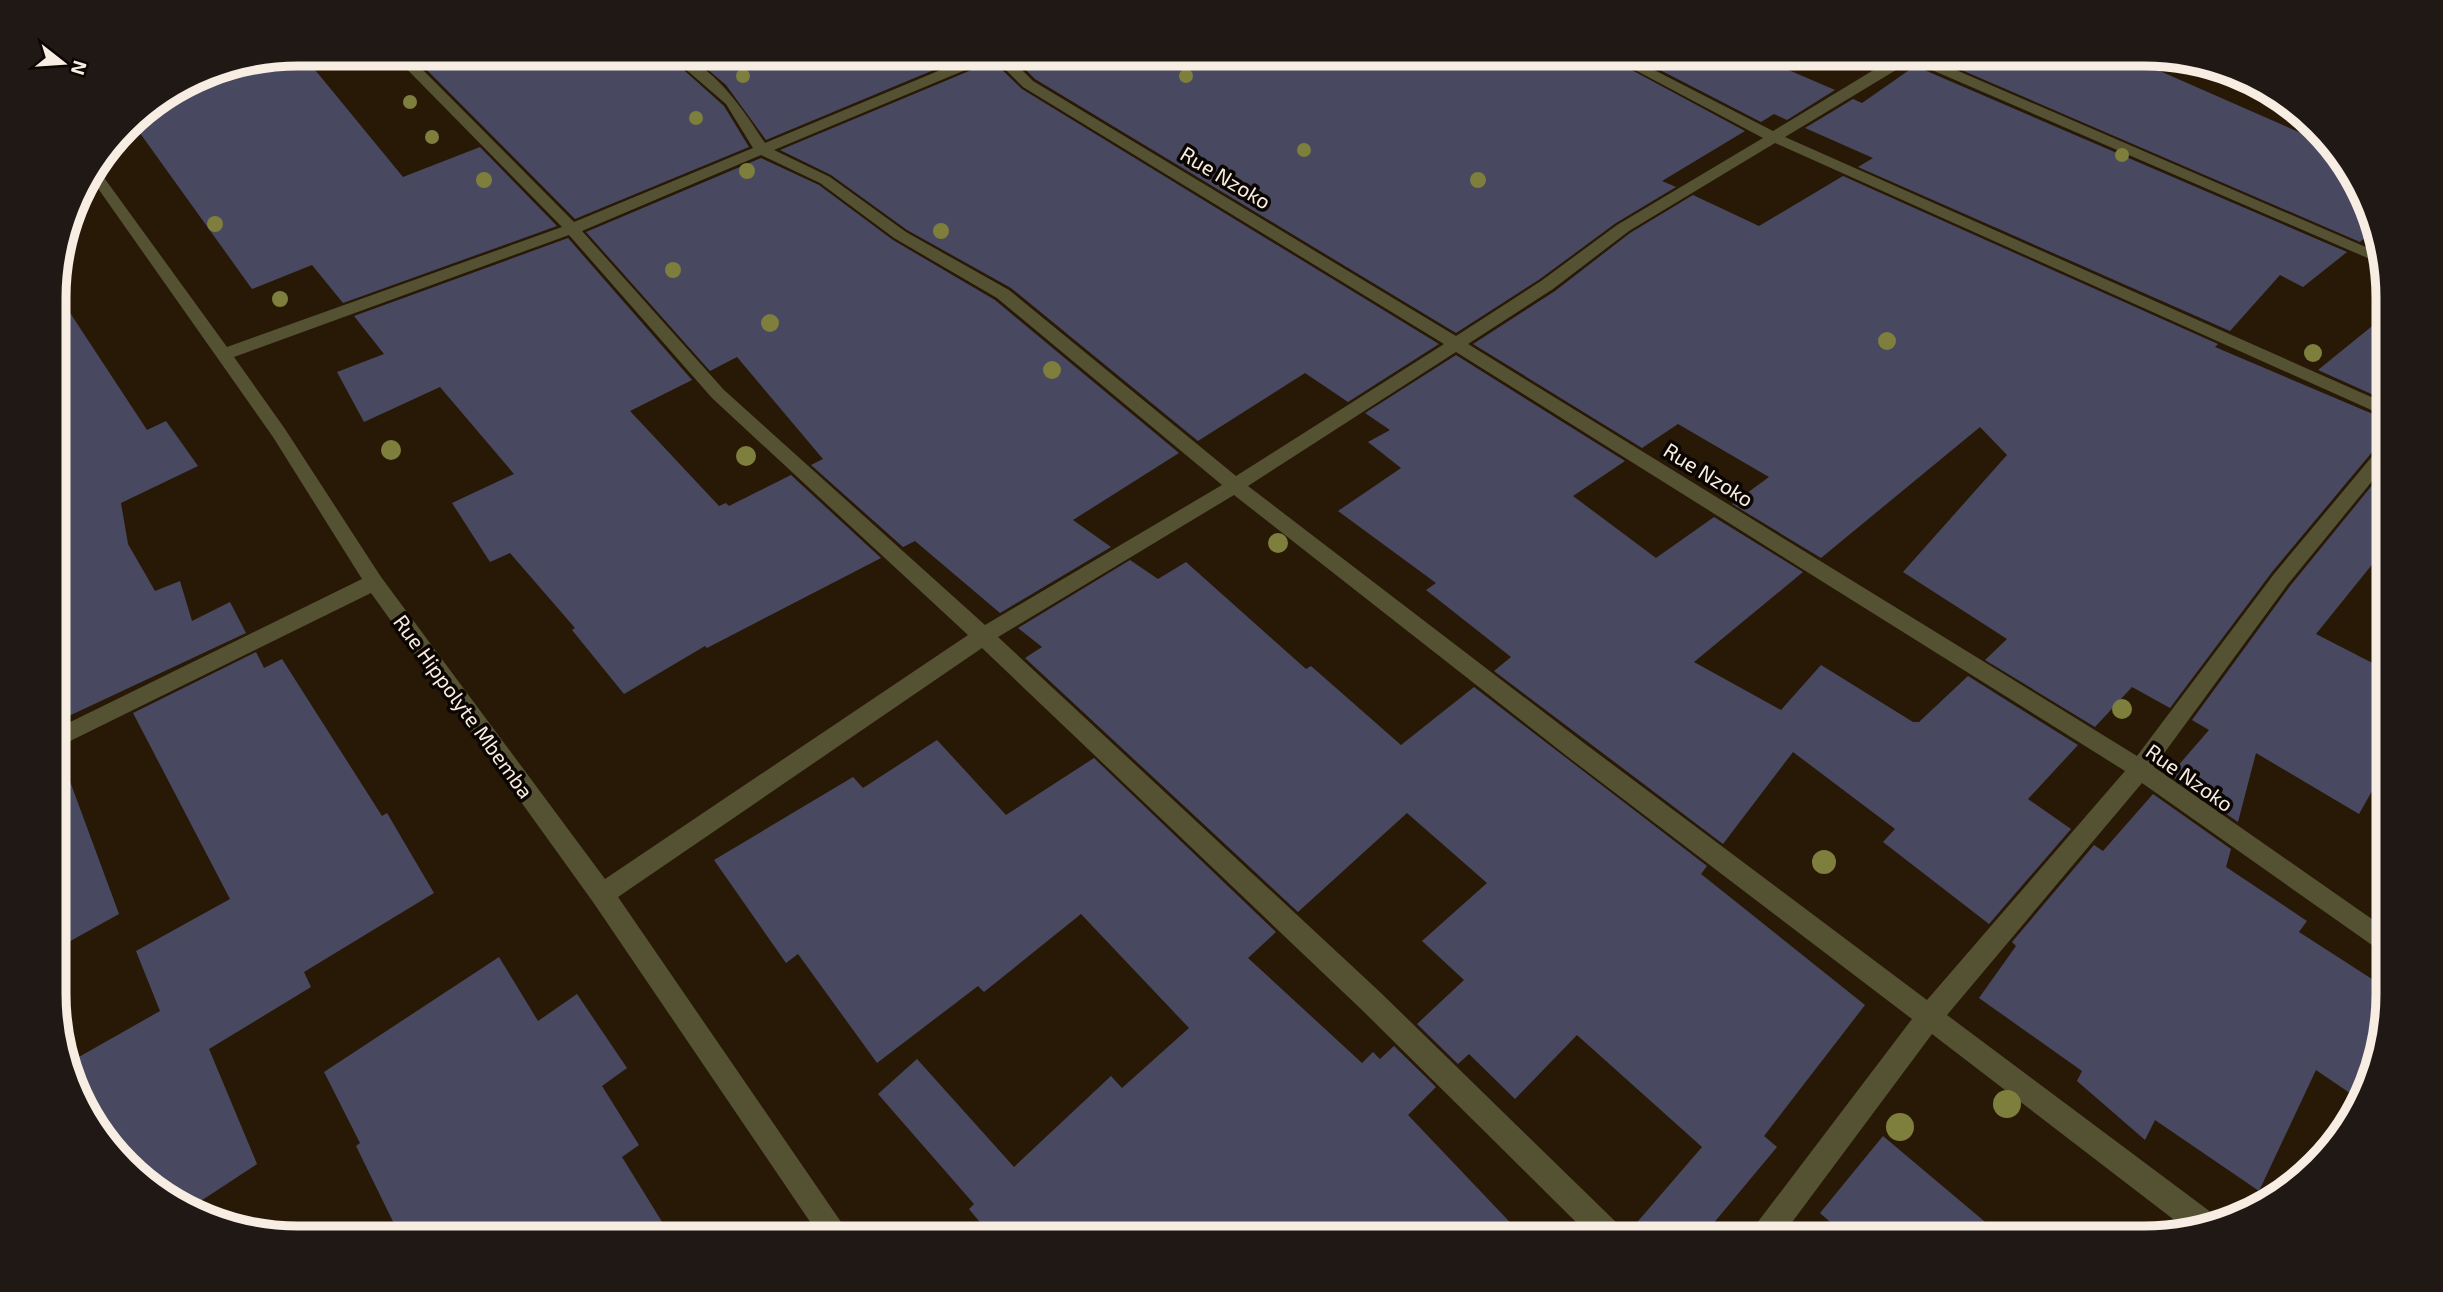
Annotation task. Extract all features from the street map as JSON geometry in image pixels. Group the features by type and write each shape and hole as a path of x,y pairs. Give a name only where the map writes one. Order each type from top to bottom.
{"street":[{"path":"1636,66 1771,136 2376,406"},
{"path":"602,894 983,636 1235,486 1547,285 1623,228 1771,136 1891,66"},
{"path":"1936,66 2373,256"},
{"path":"412,67 572,229 718,394 983,636 1372,1002 1599,1225"},
{"path":"690,67 731,101 762,150 825,180 900,235 1003,294 1235,486 1565,742 2197,1219"},
{"path":"223,355 572,229 961,67"},
{"name":"Rue Nzoko","path":"1011,67 1028,84 1456,344 2140,769 2376,937"},
{"name":"Rue Hippolyte Mbemba","path":"99,181 279,433 374,582 602,894 830,1226"},
{"path":"1773,1225 1929,1017 2140,769 2281,579 2376,464"},
{"path":"66,733 374,582"}],"building":[{"path":"1625,66 1745,131 1662,181 1676,187 1616,223 1540,279 1456,333 1035,79 1023,67"},
{"path":"1653,66 1779,66 1835,90 1787,120 1774,114 1761,122"},
{"path":"1915,66 2347,252 2303,287 2280,275 2230,331 1858,167 1873,158 1805,128 1853,99 1862,103"},
{"path":"1952,66 2149,66 2312,138 2353,196 2367,236 2360,242"},
{"path":"283,67 313,67 403,177 480,147 557,226 343,303 312,265 252,289 138,130 196,90 238,74"},
{"path":"424,67 680,67 724,106 749,147 575,219"},
{"path":"705,67 942,67 766,140 726,85"},
{"path":"980,67 999,67 1022,89 1439,344 1348,402 1305,373 1198,441 1011,288 907,230 831,175 780,150"},
{"path":"761,158 819,185 893,240 995,300 1179,453 1073,520 1111,547 1000,613 915,541 903,547 811,465 823,459 737,357 710,371 586,232"},
{"path":"1843,176 2218,344 2215,347 2376,415 2376,447 2272,572 2170,708 2132,687 2095,727 1985,660 2007,639 1903,572 2007,455 1980,427 1821,558 1732,504 1769,477 1678,424 1642,448 1473,344 1555,291 1630,233 1693,195 1759,226"},
{"path":"568,238 692,380 630,411 719,506 726,503 729,506 791,475 881,558 707,648 705,646 624,694 572,630 575,628 510,553 490,562 452,503 514,474 440,387 364,422 337,372 384,354 354,316"},
{"path":"67,308 147,430 166,421 198,466 121,503 128,544 155,591 180,581 192,621 230,602 246,633 66,717"},
{"path":"2376,323 2376,396 2318,370"},
{"path":"1456,355 1625,461 1573,496 1656,558 1714,517 1803,572 1694,662 1781,710 1821,665 1913,722 1919,722 1968,676 2078,745 2028,799 2071,829 1989,924 1883,842 1895,829 1793,752 1723,844 1494,671 1511,657 1426,590 1436,583 1338,511 1401,468 1368,442 1390,430 1365,413"},
{"path":"2376,480 2376,560 2316,634 2376,665 2376,784 2359,814 2256,753 2238,822 2170,775 2209,730 2192,720 2290,586"},
{"path":"1130,560 1158,579 1186,562 1306,669 1311,666 1401,745 1474,687 1707,866 1701,874 1865,1005 1764,1136 1777,1147 1712,1225 1635,1225 1702,1147 1577,1035 1515,1099 1469,1054 1458,1064 1417,1024 1464,980 1422,941 1487,883 1407,813 1298,912 1025,658 1042,647 1018,628"},
{"path":"256,652 264,668 282,659 382,816 387,813 434,893 304,972 311,987 209,1049 257,1164 198,1203 145,1168 124,1147 90,1096 76,1058 160,1011 136,951 230,899 133,713"},
{"path":"937,740 1006,815 1094,758 1276,932 1248,958 1362,1063 1373,1052 1380,1059 1394,1046 1436,1087 1408,1115 1513,1225 983,1226 969,1209 974,1204 878,1094 917,1059 1014,1167 1111,1076 1122,1088 1189,1028 1081,914 984,992 978,986 877,1063 798,954 786,963 714,860 853,777 863,788"},
{"path":"66,771 119,914 66,943"},
{"path":"2153,794 2231,849 2226,867 2307,921 2299,932 2376,982 2372,1039 2353,1095 2316,1070 2259,1191 2155,1120 2145,1140 2077,1081 2082,1071 1979,998 2016,946 2012,942 2094,845 2103,851"},
{"path":"499,957 538,1021 577,994 627,1068 602,1086 639,1145 622,1157 664,1226 395,1226 356,1146 360,1143 324,1072"},
{"path":"1883,1136 1989,1225 1834,1225 1820,1213"}]}
